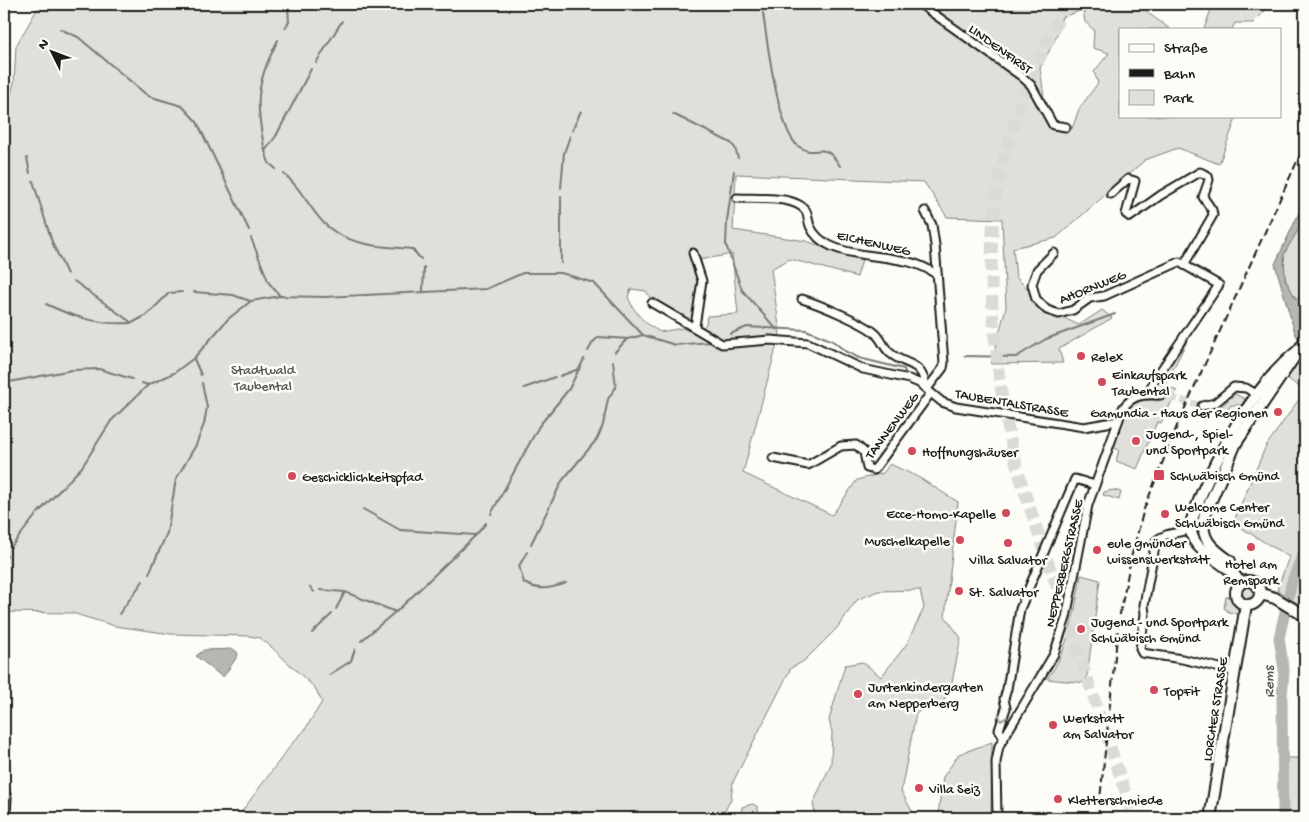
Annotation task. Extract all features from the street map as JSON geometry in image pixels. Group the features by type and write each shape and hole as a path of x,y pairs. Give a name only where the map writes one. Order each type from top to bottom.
{"main road":[{"path":"1261,594 1258,584 1243,582 1234,572 1196,544 1190,531 1193,516 1224,447 1276,370 1302,346"},
{"path":"1243,582 1235,564 1208,544 1205,537 1204,519 1236,443 1302,346"},
{"path":"1243,582 1236,590 1237,597 1246,605 1254,604 1261,594"},
{"path":"1261,594 1272,597 1305,616"},
{"name":"LORCHER STRASSE","path":"1210,818 1233,671 1246,605"}],"street":[{"name":"LINDENFIRST","path":"920,4 1021,76 1030,85 1053,125 1066,127"},
{"path":"1111,194 1128,178 1135,182 1126,214 1130,217 1200,172 1208,176 1209,180 1203,195 1213,215 1184,265 1219,285 1153,382 1149,394"},
{"name":"EICHENWEG","path":"737,198 790,200 798,204 806,212 814,234 832,246 855,254 895,258 929,269 937,275"},
{"path":"925,211 932,225 944,363 929,392"},
{"path":"652,303 695,326 702,281 693,253"},
{"name":"AHORNWEG","path":"1054,253 1037,270 1032,284 1036,299 1046,310 1059,314 1073,310 1090,298 1104,296 1178,262 1184,265"},
{"path":"802,299 822,304 876,334 891,354 914,366 924,377 929,392"},
{"name":"TAUBENTALSTRASSE","path":"695,326 701,333 722,344 770,340 800,341 814,345 863,369 909,379 942,402 969,410 1003,413 1084,427 1118,421"},
{"path":"1202,406 1215,403 1234,387 1246,388 1258,395"},
{"name":"TANNENWEG","path":"773,458 808,465 841,446 856,445 864,452 867,468 874,470 929,392"},
{"path":"1118,421 1128,401 1136,396 1149,394 1161,396"},
{"name":"NEPPERBERGSTRASSE","path":"997,818 996,759 1004,737 1054,654 1066,618 1084,520 1118,421"},
{"path":"1004,737 999,730 1006,708 1004,700 1020,609 1075,479 1095,486"},
{"path":"1204,519 1190,531 1165,536 1156,541 1144,605 1142,653 1182,659 1233,671"},
{"path":"4,790 7,798 6,818"}],"green space":[{"name":"Stadtwald Taubental","path":"40,4 1139,4 1169,28 1119,28 1119,118 1236,118 1219,164 1178,148 1145,160 1056,238 1013,248 1016,277 1051,312 1079,325 1102,310 1112,318 1059,349 1063,363 991,364 1006,307 1002,219 947,217 924,182 736,174 733,230 806,241 862,260 857,277 790,259 771,269 780,333 743,473 832,515 857,480 883,473 890,464 918,477 958,502 945,616 961,638 951,687 943,702 922,709 916,714 901,791 913,813 925,818 816,818 813,804 831,764 832,732 829,720 845,665 863,662 881,677 906,645 924,608 920,590 878,591 857,600 837,628 804,661 791,668 733,782 731,799 721,818 237,818 294,741 304,731 322,702 315,688 268,644 260,638 250,636 171,634 115,626 72,613 4,612 4,118 14,83 16,46","holes":["1083,10 1085,22 1094,30 1093,48 1109,53 1094,72 1098,83 1079,109 1072,129 1048,126 1040,68 1055,40 1062,17","732,254 738,314 707,316 706,324 696,334 682,328 660,332 641,317 628,297 631,289 646,291 652,301 667,306 695,324 701,281 694,261"]},
{"path":"1213,4 1255,4 1267,9 1253,23 1235,23 1232,28 1204,28"},
{"path":"1305,218 1305,262 1300,285 1300,296 1296,299 1285,279 1284,254"},
{"path":"1182,339 1186,343 1165,385 1177,391 1161,423 1157,422 1137,469 1116,461 1119,450 1114,448 1122,419 1131,406 1138,402 1147,400 1159,401 1162,389 1159,379"},
{"path":"1305,352 1305,391 1287,378"},
{"path":"1305,391 1305,608 1277,590 1289,557 1233,523 1266,446"},
{"path":"1235,394 1247,400 1243,405 1231,405 1225,415 1217,410"},
{"path":"1113,490 1121,492 1119,500 1103,495 1104,492"},
{"name":"Jugend - und Sportpark Schwäbisch Gmünd","path":"1081,575 1100,580 1086,683 1047,679 1055,668 1066,643"},
{"path":"1245,586 1251,586 1255,593 1251,600 1245,600 1241,596 1241,590"},
{"path":"1232,596 1238,608 1238,614 1229,612 1224,608 1226,597"},
{"path":"992,742 991,818 925,818 938,814 943,777 959,754"},
{"path":"1285,758 1305,758 1305,818 1285,818"},
{"path":"753,804 758,807 758,815 755,818 741,818 742,807"}],"shaded area":[{"path":"1305,200 1305,218 1284,254 1285,279 1296,299 1300,296 1300,285 1305,262 1305,351 1295,333 1275,264"},
{"path":"233,649 238,655 224,676 221,676 196,656 204,650"}],"waterway":[{"path":"285,28 289,22 288,7"},
{"path":"763,13 774,84 791,137 798,146 805,150 829,153 840,166"},
{"path":"316,63 342,21"},
{"path":"60,29 78,37 148,96 182,106 197,122 249,230"},
{"path":"265,151 260,120 259,94 265,69 278,40"},
{"path":"276,169 269,163 265,151 276,136 311,69"},
{"path":"572,131 581,111"},
{"path":"673,114 731,143 735,148 738,158"},
{"path":"561,188 564,153 570,136"},
{"path":"27,158 30,173"},
{"path":"734,171 727,221 726,245 742,290 777,330"},
{"path":"284,174 291,180 322,221 337,233 357,242 412,249 421,259"},
{"path":"33,181 52,242 67,274"},
{"path":"561,196 561,263"},
{"path":"251,238 269,283 280,296"},
{"path":"423,291 424,267"},
{"path":"38,513 82,467 111,421 148,385 174,373 194,358 228,319 251,301 280,296 324,297 486,289 523,273 561,273 594,283 643,335 675,345 710,342"},
{"path":"74,281 132,323 147,315 169,293 182,292"},
{"path":"194,292 233,295 250,301"},
{"path":"46,304 86,319 108,323 130,323"},
{"path":"964,356 1016,357 1046,339 1115,314"},
{"path":"730,334 747,327 806,330 833,341 845,351 859,358 904,369 906,375"},
{"path":"588,351 593,342 599,337 628,339 643,335"},
{"path":"615,352 627,339"},
{"path":"194,359 201,375"},
{"path":"491,514 539,426 569,389 584,359"},
{"path":"531,544 562,481 597,439 603,425 608,399 616,387 613,361"},
{"path":"4,383 72,370 99,369 132,379"},
{"path":"560,376 579,369"},
{"path":"524,388 555,377"},
{"path":"142,383 148,385"},
{"path":"149,574 167,533 176,479 196,445 204,424 207,407 202,383"},
{"path":"363,509 400,530 476,535"},
{"path":"11,547 36,515"},
{"path":"320,590 345,592 396,612 476,535 486,523"},
{"name":"Rems","path":"1283,818 1282,698 1284,670 1279,638 1292,581 1305,549"},
{"path":"527,552 519,566 524,583 545,588 566,583"},
{"path":"4,561 7,556"},
{"path":"119,614 143,581"},
{"path":"310,587 314,592"},
{"path":"336,609 345,592"},
{"path":"361,641 395,612"},
{"path":"312,633 332,614"},
{"path":"329,675 351,661 355,649"}],"tunnel":[{"path":"1067,4 1028,84 1013,126 1001,170 995,204 992,242 992,281 997,363 1003,403 1019,474 1134,818"},
{"path":"1161,395 1202,406"}],"railway":[{"path":"1098,818 1119,619 1131,558 1144,509 1179,421 1305,144"}],"place":[{"name":"Relex","path":"1081,356"},
{"name":"Einkaufspark Taubental","path":"1102,382"},
{"name":"Gamundia - Haus der Regionen","path":"1278,412"},
{"name":"Jugend-, Spiel- und Sportpark","path":"1136,441"},
{"name":"Hoffnungshäuser","path":"912,451"},
{"name":"Schwäbisch Gmünd","path":"1159,475"},
{"name":"Geschicklichkeitspfad","path":"292,476"},
{"name":"Ecce-Homo-Kapelle","path":"1006,513"},
{"name":"Welcome Center Schwäbisch Gmünd","path":"1165,514"},
{"name":"Muschelkapelle","path":"960,540"},
{"name":"Villa Salvator","path":"1008,543"},
{"name":"Hotel am Remspark","path":"1251,547"},
{"name":"eule gmünder wissenswerkstatt","path":"1097,550"},
{"name":"St. Salvator","path":"959,591"},
{"name":"Jugend - und Sportpark Schwäbisch Gmünd","path":"1081,629"},
{"name":"TopFit","path":"1154,690"},
{"name":"Jurtenkindergarten am Nepperberg","path":"858,694"},
{"name":"Werkstatt am Salvator","path":"1053,725"},
{"name":"Villa Seiz","path":"919,788"},
{"name":"Kletterschmiede","path":"1058,799"}]}
